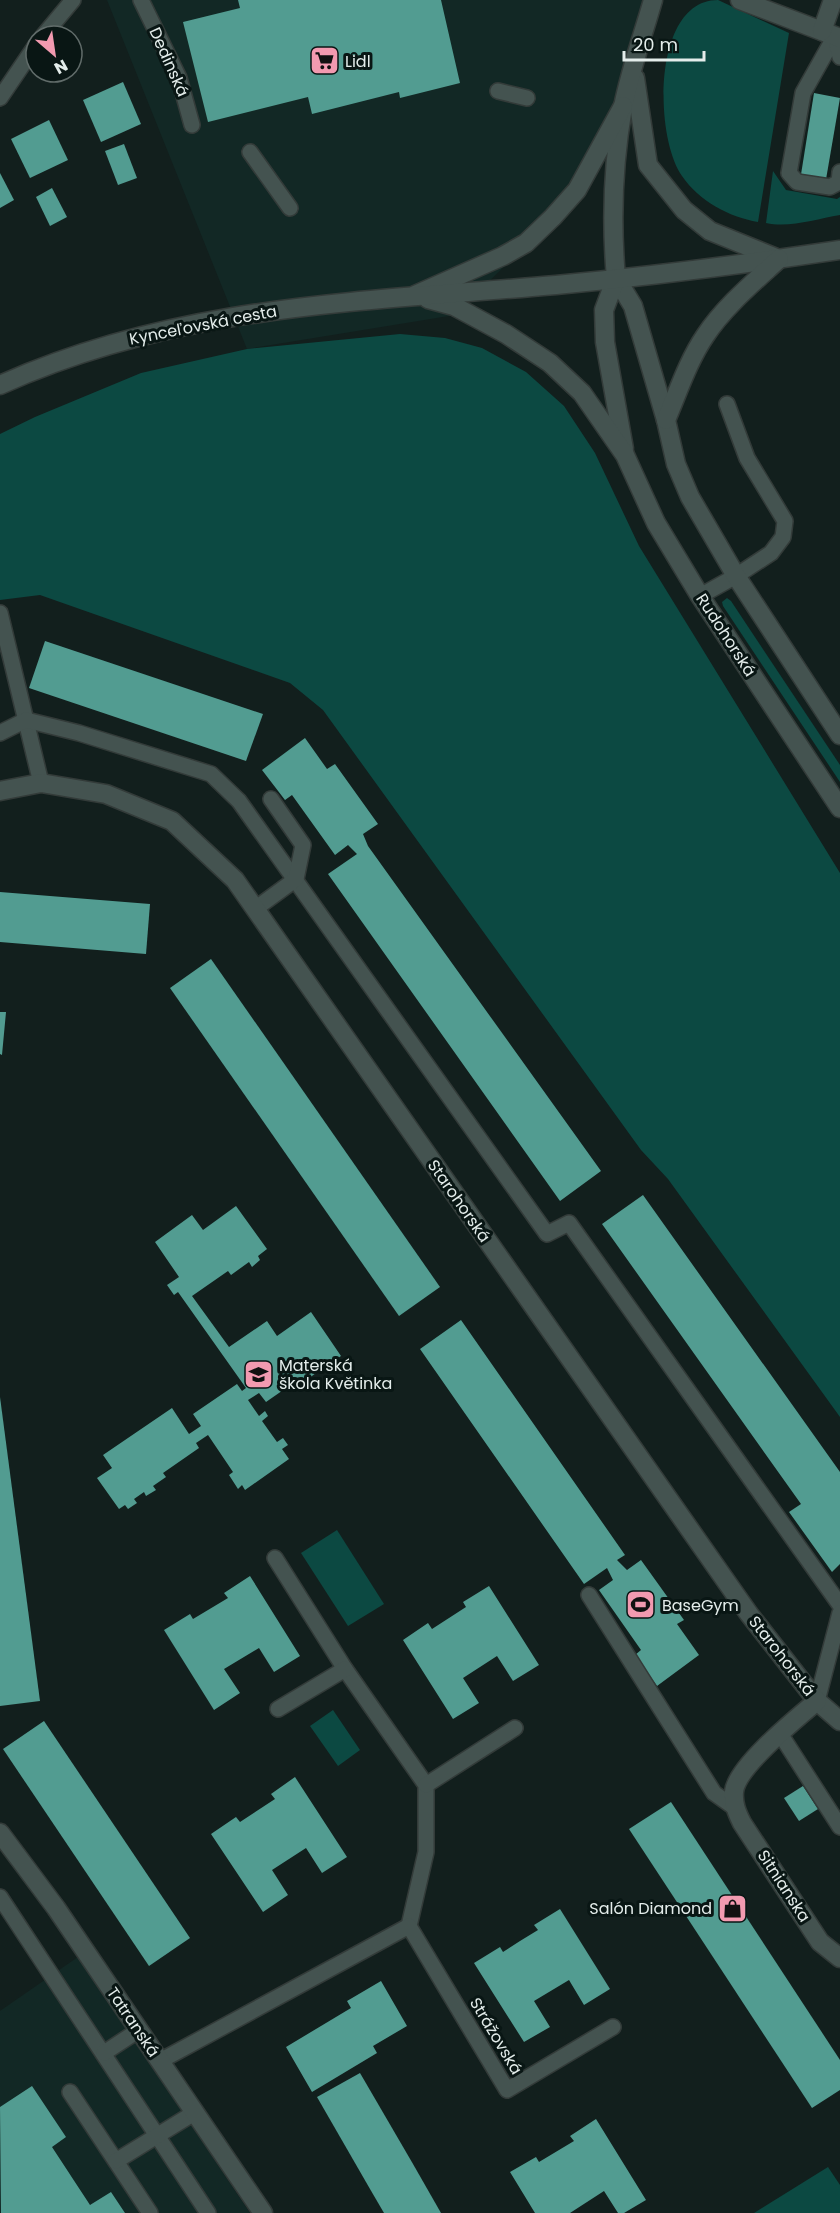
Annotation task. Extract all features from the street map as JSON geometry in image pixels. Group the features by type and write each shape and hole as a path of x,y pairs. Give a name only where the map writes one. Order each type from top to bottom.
{"street":[{"path":"653,0 623,106 615,174 612,233 616,278 633,306 666,420 676,464 690,497 736,576 840,735"},
{"path":"740,0 832,35 833,0"},
{"path":"633,70 648,165 684,210 711,231 779,259 706,334 691,361 666,420"},
{"path":"414,296 503,256 526,243 577,190 623,106"},
{"name":"Kynceľovská cesta","path":"0,385 36,369 95,348 160,330 259,312 616,278 840,250"},
{"name":"Rudohorská","path":"616,278 604,310 605,342 625,455"},
{"name":"Rudohorská","path":"414,296 454,306 506,334 550,363 582,393 625,455 656,523 700,596 840,808"},
{"name":"Starohorská","path":"0,790 41,783 106,794 172,821 235,880 749,1614 817,1701 840,1721"},
{"name":"Starohorská","path":"735,1808 734,1790 750,1763 779,1732 817,1701"},
{"name":"Sitnianska","path":"735,1808 820,1942 840,1958"},
{"name":"Tatranská","path":"3,1844 56,1908 262,2213"}],"lane":[{"path":"53,24 73,0"},
{"name":"Dedinská","path":"141,0 179,78 192,125"},
{"path":"832,35 840,57"},
{"path":"832,35 803,93 789,173 797,182 830,187 838,182 840,172"},
{"path":"0,98 24,63"},
{"path":"498,91 527,98"},
{"path":"250,152 290,208"},
{"path":"700,596 771,553 783,537 785,521 747,458 727,404"},
{"path":"0,613 41,783"},
{"path":"0,733 26,720 79,733 211,774 239,801 547,1234 569,1223 840,1605"},
{"path":"255,909 296,879 303,845 271,799"},
{"path":"160,2061 409,1926 426,1852 426,1785 345,1670 275,1557"},
{"path":"589,1595 714,1793 735,1808"},
{"path":"817,1701 840,1612"},
{"path":"278,1709 345,1670"},
{"path":"426,1785 515,1728"},
{"path":"779,1732 840,1827"},
{"path":"0,1897 208,2213"},
{"name":"Strážovská","path":"409,1926 507,2090 613,2027"},
{"path":"104,2053 139,2031"},
{"path":"70,2092 150,2213"},
{"path":"116,2161 194,2113"}],"shaded area":[{"path":"107,0 657,0 633,105 540,231 455,315 247,349"},
{"path":"78,1957 250,2213 0,2213 0,2011"}],"green space":[{"path":"718,0 789,33 758,222 726,212 697,193 682,176 673,157 667,132 664,103 665,73 670,45 681,22 696,6"},
{"path":"773,171 786,190 837,199 840,197 840,215 794,224 766,223"},
{"path":"400,334 445,338 482,348 526,372 564,406 595,453 639,546 840,873 840,1417 668,1179 641,1150 323,710 290,683 40,595 0,600 0,434 141,373 247,349"},
{"path":"727,598 840,765 840,782 723,606 722,602"},
{"path":"337,1530 384,1604 348,1626 301,1553"},
{"path":"333,1710 360,1750 338,1766 310,1726"},
{"path":"828,2167 840,2185 840,2213 754,2213"}],"building":[{"name":"Lidl","path":"238,0 441,0 460,83 400,98 399,92 312,114 308,97 208,122 183,22 240,8"},
{"path":"123,82 141,124 101,142 83,100"},
{"path":"814,93 840,98 824,191 799,187"},
{"path":"49,120 68,160 30,178 11,139"},
{"path":"124,144 137,178 118,185 105,151"},
{"path":"0,173 14,200 0,208"},
{"path":"52,188 67,217 50,226 36,197"},
{"path":"45,641 263,714 246,761 29,688"},
{"path":"305,738 327,769 335,764 378,824 363,834 368,846 601,1171 560,1201 328,874 357,854 348,845 335,855 292,795 285,800 262,770"},
{"path":"0,892 150,904 146,954 0,942"},
{"path":"211,959 440,1287 399,1316 170,988"},
{"path":"0,1012 6,1012 2,1055 0,1054"},
{"path":"643,1195 840,1472 840,1564 832,1572 789,1512 801,1504 602,1224"},
{"path":"236,1206 267,1249 258,1256 260,1260 252,1267 249,1262 231,1275 228,1271 192,1296 229,1347 267,1321 277,1336 311,1312 341,1356 332,1362 335,1366 326,1372 323,1368 305,1381 302,1377 266,1402 259,1393 248,1400 259,1416 265,1411 268,1416 262,1421 277,1442 283,1438 288,1445 282,1449 289,1459 245,1490 242,1485 238,1489 229,1475 233,1472 208,1435 196,1443 199,1448 163,1473 166,1477 153,1486 156,1490 146,1496 144,1492 134,1499 137,1503 128,1509 125,1505 119,1509 97,1478 112,1468 103,1455 172,1408 189,1434 201,1426 193,1414 237,1384 242,1391 246,1388 178,1292 174,1295 167,1285 179,1277 155,1242 192,1215 203,1230"},
{"path":"461,1320 625,1555 617,1560 627,1570 641,1560 684,1620 677,1624 699,1655 657,1686 635,1655 641,1650 599,1590 613,1580 607,1568 584,1584 420,1349"},
{"path":"0,1397 40,1701 0,1706"},
{"path":"250,1576 300,1656 274,1672 259,1648 224,1669 240,1693 214,1710 164,1630 190,1614 193,1619 228,1598 224,1593"},
{"path":"489,1586 539,1665 513,1681 497,1656 463,1678 479,1703 453,1719 403,1640 428,1623 432,1629 466,1607 463,1602"},
{"path":"44,1721 190,1938 149,1966 3,1749"},
{"path":"295,1777 347,1857 322,1873 306,1848 272,1870 288,1895 263,1912 211,1834 236,1817 240,1822 275,1799 271,1794"},
{"path":"803,1786 818,1809 799,1821 784,1798"},
{"path":"671,1802 840,2060 840,2090 812,2108 629,1829"},
{"path":"560,1909 610,1989 584,2005 569,1980 534,2001 550,2027 524,2042 474,1963 500,1947 503,1952 538,1930 534,1925"},
{"path":"381,1981 407,2026 373,2046 377,2053 312,2092 286,2047 351,2008 347,2001"},
{"path":"360,2073 441,2213 384,2213 370,2189 317,2097"},
{"path":"32,2086 66,2137 52,2147 90,2205 111,2192 125,2213 1,2213 0,2107"},
{"path":"596,2119 646,2200 624,2213 618,2213 604,2191 570,2213 535,2213 510,2172 536,2157 539,2162 574,2141 570,2136"}],"place":[{"name":"Lidl","path":"324,61"},
{"name":"Materská škola Květinka","path":"258,1374"},
{"name":"BaseGym","path":"641,1605"},
{"name":"Salón Diamond","path":"733,1908"}]}
